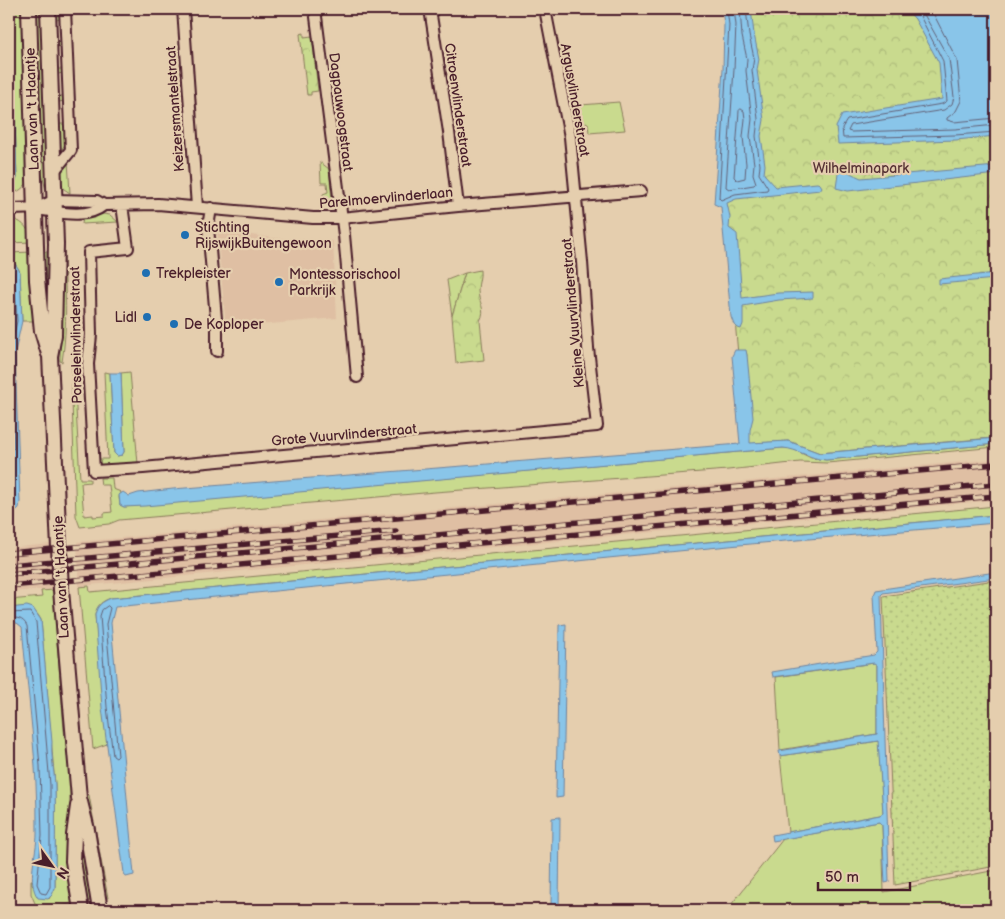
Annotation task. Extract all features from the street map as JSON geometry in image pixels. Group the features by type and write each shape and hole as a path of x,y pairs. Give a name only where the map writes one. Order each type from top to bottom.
{"street":[{"name":"Laan van 't Haantje","path":"28,9 40,310 42,331 50,356"},
{"name":"Laan van 't Haantje","path":"48,9 55,207 54,335 50,356 61,590 80,798 100,910"},
{"name":"Laan van 't Haantje","path":"54,171 71,150 65,9"},
{"name":"Keizersmantelstraat","path":"183,9 197,207"},
{"name":"Dagpauwoogstraat","path":"315,9 355,339 357,374"},
{"name":"Citroenvlinderstraat","path":"430,9 449,132 458,206"},
{"name":"Argusvlinderstraat","path":"545,9 570,137 576,196"},
{"name":"Parelmoervlinderlaan","path":"55,207 97,200 104,205 158,204 313,218 341,218 641,191"},
{"name":"Kleine Vuurvlinderstraat","path":"576,196 588,348 597,426"},
{"name":"Porseleinvlinderstraat","path":"94,471 88,364 90,335 88,252 128,248 122,205"},
{"path":"9,210 55,207"},
{"path":"211,208 208,227 217,330 217,351"},
{"name":"Grote Vuurvlinderstraat","path":"94,471 597,426"},
{"name":"Laan van 't Haantje","path":"80,798 74,835 73,861 81,910"}],"shaded area":[{"name":"Montessorischool Parkrijk","path":"217,230 273,238 333,241 337,318 226,328"},
{"path":"996,459 996,500 79,586 77,542"},
{"path":"50,544 53,589 9,592 9,548"}],"green space":[{"path":"11,9 24,9 29,179 21,189 9,193 9,184 15,182 17,178"},
{"path":"32,9 44,9 48,186 46,191 42,173 39,73 34,45"},
{"path":"52,9 56,9 56,14 61,14 61,19 56,20 57,41 62,42 62,46 57,47 58,69 63,69 63,73 58,74 59,96 64,96 64,101 59,102 60,124 65,124 66,142 58,157"},
{"name":"Wilhelminapark","path":"732,9 996,9 996,411 990,412 992,438 820,453 788,441 746,444 724,197"},
{"path":"304,33 304,37 312,36 318,91 311,92 311,95 307,95 300,34"},
{"path":"619,102 625,130 589,133 588,123 573,125 568,106"},
{"path":"65,161 68,161 70,193 61,187 58,175"},
{"path":"320,162 329,169 332,200 323,201 323,194 328,192 327,183 321,183"},
{"path":"103,214 110,215 118,222 82,224 83,217"},
{"path":"12,219 26,227 31,242 9,243 9,220"},
{"path":"60,251 64,251 66,320 62,362 60,361"},
{"path":"32,252 36,321 22,321 20,272 16,265 9,262 9,253"},
{"path":"40,252 47,252 49,344"},
{"path":"480,270 478,290 483,312 480,321 484,360 456,363 452,316 465,273"},
{"path":"465,273 452,316 447,280"},
{"path":"75,350 74,363 83,363 83,372 74,373 80,479 90,479 90,482 81,483 84,516 93,515 93,517 104,516 104,513 112,512 109,485 101,485 100,478 112,478 113,489 121,492 119,497 120,505 124,507 783,448 791,448 811,458 826,460 996,444 996,447 827,463 800,462 728,470 435,492 119,520 109,524 80,527 76,516 72,401 72,364"},
{"path":"104,372 110,373 114,453 117,456 122,455 124,452 121,373 130,372 138,464 102,466 99,463 99,459 108,459"},
{"path":"996,506 996,515 111,598 100,604 95,615 107,744 93,749 79,587 89,586 90,592"},
{"path":"996,580 996,866 895,885 883,596"},
{"path":"53,590 64,730 71,778 68,832 75,903 38,910 31,894 31,880 32,885 49,899 55,888 55,785 41,620 31,609 23,607 9,608 9,600 42,597 41,591"},
{"path":"874,663 877,665 877,734 780,750 776,677"},
{"path":"879,741 883,813 788,832 780,756"},
{"path":"87,795 89,795 108,898 102,899"},
{"path":"80,809 93,900 84,902 78,864"},
{"path":"879,822 882,825 884,892 996,870 996,910 885,910 887,909 886,907 866,910 727,910 783,839"}],"water":[{"path":"9,9 11,9 17,178 15,182 9,184"},
{"path":"722,9 751,9 759,59 757,70 764,120 761,136 765,165 764,174 776,187 817,183 822,187 820,190 736,199 727,203 730,217 729,228 737,234 742,298 778,293 813,292 813,298 779,300 743,306 743,324 741,329 734,325 731,317 721,207 714,204 723,69 724,25"},
{"path":"906,9 996,9 996,37 993,41 996,41 996,136 956,140 838,144 836,127 842,115 942,99 939,63 915,19"},
{"path":"844,166 850,173 861,178 996,166 996,174 848,191 836,188 838,174"},
{"path":"9,262 16,265 20,272 22,321 15,352 20,502 19,508 9,516 9,508 13,499 9,401"},
{"path":"996,273 996,279 939,284 939,279"},
{"path":"735,350 746,350 747,355 753,418 750,430 750,443 788,441 820,453 996,438 996,444 826,460 783,448 145,506 124,507 120,505 119,495 123,492 129,496 138,493 173,489 740,444 732,356"},
{"path":"110,373 121,373 124,452 122,455 117,456 114,453"},
{"path":"996,515 996,523 739,545 115,607 111,623 134,875 126,877 124,873 102,708 95,615 100,604 111,598"},
{"path":"996,572 996,578 883,593 881,595 889,882 885,883 882,825 879,822 773,841 772,835 883,813 878,741 780,756 779,751 877,734 877,665 874,663 773,677 772,672 874,655 877,652 874,595 876,590"},
{"path":"27,606 33,608 41,620 52,742 55,784 55,888 48,899 38,898 33,884 32,876 37,842 37,808 32,730 22,627 17,623 9,624 9,608"},
{"path":"566,624 563,797 556,798 559,625"},
{"path":"560,817 559,910 551,910 552,818"}],"railway":[{"path":"9,553 996,464"},
{"path":"9,574 996,484"},
{"path":"9,586 996,496"},
{"path":"9,565 396,531"}],"place":[{"name":"Stichting RijswijkBuitengewoon","path":"185,235"},
{"name":"Trekpleister","path":"146,273"},
{"name":"Montessorischool Parkrijk","path":"279,282"},
{"name":"Lidl","path":"147,317"},
{"name":"De Koploper","path":"174,324"}]}
